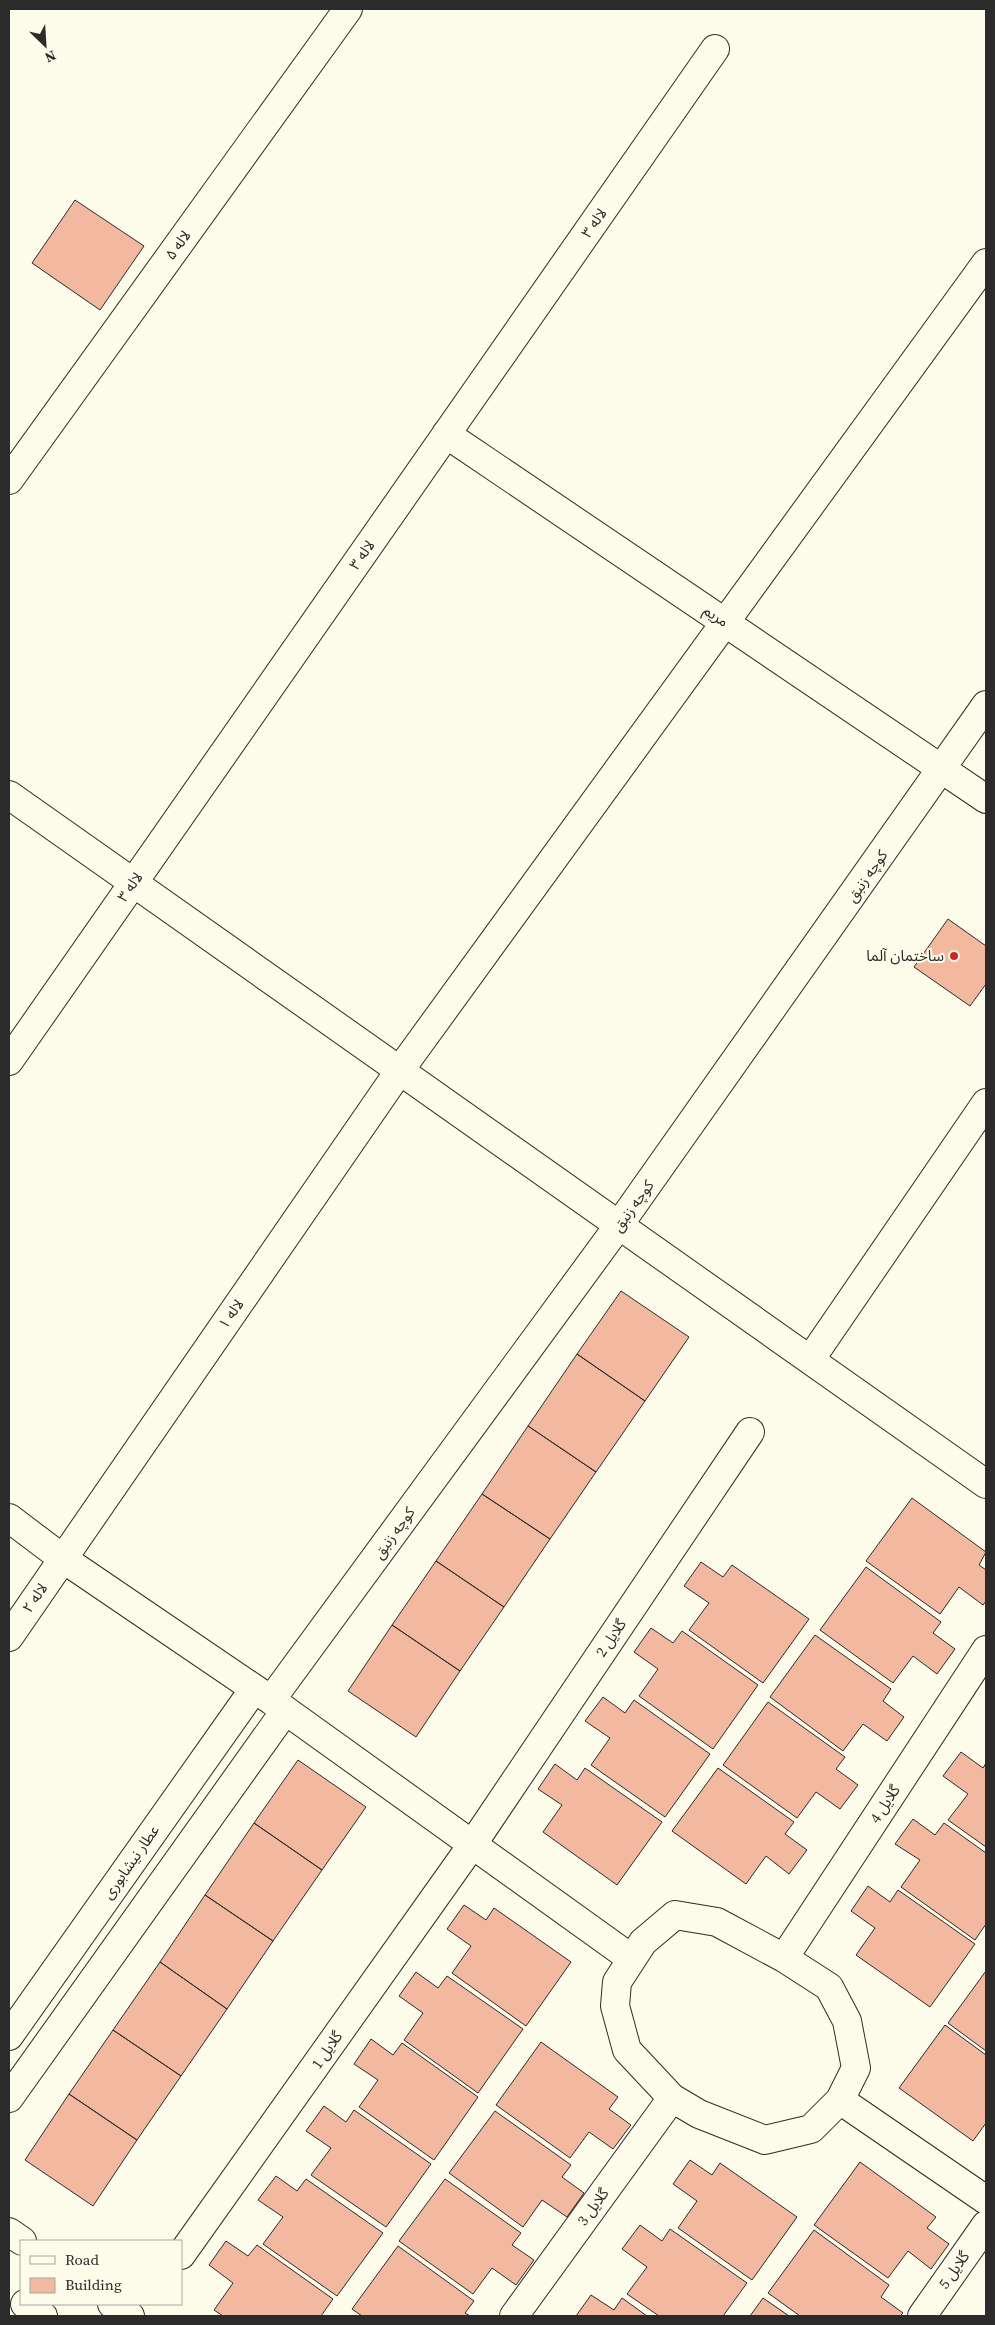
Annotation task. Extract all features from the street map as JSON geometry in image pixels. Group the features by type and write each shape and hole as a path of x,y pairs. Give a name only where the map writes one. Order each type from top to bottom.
{"street":[{"name":"لاله ۵","path":"9,480 348,9"},
{"name":"لاله ۳","path":"9,1061 715,49"},
{"name":"لاله ۱","path":"62,1558 400,1070 986,263"},
{"name":"مریم","path":"446,434 986,800"},
{"name":"کوچه زنبق","path":"270,1700 619,1225 942,770 986,705"},
{"path":"9,795 986,1484"},
{"path":"810,1360 986,1103"},
{"name":"گلایل 2","path":"472,1845 750,1432"},
{"path":"9,1518 62,1558 270,1700 632,1959"},
{"name":"لاله ۲","path":"9,1638 62,1558"},
{"name":"گلایل 4","path":"784,1958 986,1650"},
{"path":"9,2098 270,1700"},
{"name":"عطار نیشابوری","path":"9,2036 270,1700"},
{"name":"گلایل 1","path":"182,2254 472,1845"},
{"path":"675,1916 717,1922 784,1958 829,1987 847,2021 856,2068 840,2100 811,2129 765,2140 699,2114 672,2098 627,2050 615,2006 617,1982 643,1942 675,1916"},
{"name":"گلایل 3","path":"514,2316 672,2098"},
{"path":"840,2100 986,2200"},
{"name":"گلایل 5","path":"922,2316 986,2224"},
{"path":"9,2232 21,2240"},
{"path":"9,2292 20,2300"},
{"path":"26,2305 43,2316"},
{"path":"114,2305 130,2316"}],"building":[{"path":"75,200 144,246 100,310 32,263"},
{"name":"ساختمان آلما","path":"948,919 986,946 986,984 970,1006 914,967"},
{"path":"621,1291 689,1337 645,1401 577,1354"},
{"path":"577,1354 645,1401 596,1472 528,1426"},
{"path":"528,1426 596,1472 550,1539 482,1494"},
{"path":"482,1494 550,1539 504,1607 436,1561"},
{"path":"912,1498 986,1552 979,1565 986,1570 986,1601 983,1605 959,1587 940,1614 866,1561"},
{"path":"436,1561 504,1607 460,1671 392,1625"},
{"path":"701,1562 723,1577 732,1565 809,1619 763,1683 689,1630 709,1603 684,1586"},
{"path":"866,1567 941,1622 933,1633 955,1649 937,1674 913,1656 893,1683 820,1630"},
{"path":"392,1625 460,1671 416,1737 348,1691"},
{"path":"651,1628 673,1643 682,1631 758,1685 713,1749 639,1696 658,1669 634,1652"},
{"path":"815,1635 891,1689 883,1701 904,1717 887,1741 863,1724 843,1751 770,1697"},
{"path":"603,1697 625,1713 634,1700 710,1754 665,1817 591,1765 610,1738 585,1721"},
{"path":"768,1702 845,1757 836,1769 858,1785 840,1809 816,1792 797,1818 723,1765"},
{"path":"961,1752 983,1768 986,1763 986,1847 948,1820 968,1794 943,1776"},
{"path":"298,1760 366,1807 322,1870 254,1823"},
{"path":"555,1764 577,1780 585,1768 662,1822 617,1885 543,1832 562,1805 538,1789"},
{"path":"718,1768 794,1822 785,1834 807,1850 789,1874 766,1856 746,1884 672,1831"},
{"path":"913,1819 935,1835 944,1823 986,1853 986,1924 975,1940 901,1887 920,1860 895,1844"},
{"path":"254,1823 322,1870 273,1941 205,1895"},
{"path":"868,1886 890,1902 898,1890 975,1944 930,2007 856,1955 875,1928 851,1911"},
{"path":"205,1895 273,1941 227,2009 160,1962"},
{"path":"464,1905 486,1920 494,1908 571,1962 526,2026 452,1973 471,1946 447,1929"},
{"path":"160,1962 227,2009 181,2076 113,2030"},
{"path":"986,1971 986,2051 948,2023"},
{"path":"416,1972 438,1988 447,1976 523,2029 478,2093 404,2040 423,2013 399,1996"},
{"path":"945,2025 986,2055 986,2123 973,2141 899,2088"},
{"path":"113,2030 181,2076 137,2140 69,2094"},
{"path":"371,2039 393,2055 402,2043 478,2097 434,2160 359,2107 378,2080 354,2064"},
{"path":"541,2042 618,2097 609,2109 631,2125 613,2149 589,2132 570,2158 496,2105"},
{"path":"69,2094 137,2140 93,2206 25,2160"},
{"path":"324,2106 346,2122 354,2110 431,2164 386,2227 311,2175 331,2148 306,2131"},
{"path":"495,2111 571,2165 562,2177 584,2193 567,2217 542,2200 523,2227 449,2173"},
{"path":"690,2160 712,2175 720,2163 797,2217 752,2280 678,2228 697,2201 673,2184"},
{"path":"860,2162 936,2217 927,2228 949,2244 931,2269 908,2251 888,2278 814,2225"},
{"path":"276,2176 297,2191 306,2179 383,2233 337,2296 263,2244 283,2217 258,2200"},
{"path":"445,2179 521,2233 512,2245 534,2260 516,2285 492,2268 473,2294 399,2241"},
{"path":"640,2225 662,2241 670,2229 747,2283 723,2316 659,2316 627,2294 647,2267 622,2249"},
{"path":"814,2230 889,2285 881,2297 903,2313 900,2316 800,2316 768,2293"},
{"path":"226,2241 248,2256 257,2245 333,2299 321,2316 223,2316 214,2310 233,2283 209,2265"},
{"path":"398,2246 474,2301 465,2313 470,2316 362,2316 352,2309"},
{"path":"591,2295 614,2310 622,2298 647,2316 576,2316"},
{"path":"763,2298 789,2316 750,2316"}],"place":[{"name":"ساختمان آلما","path":"954,956"}]}
